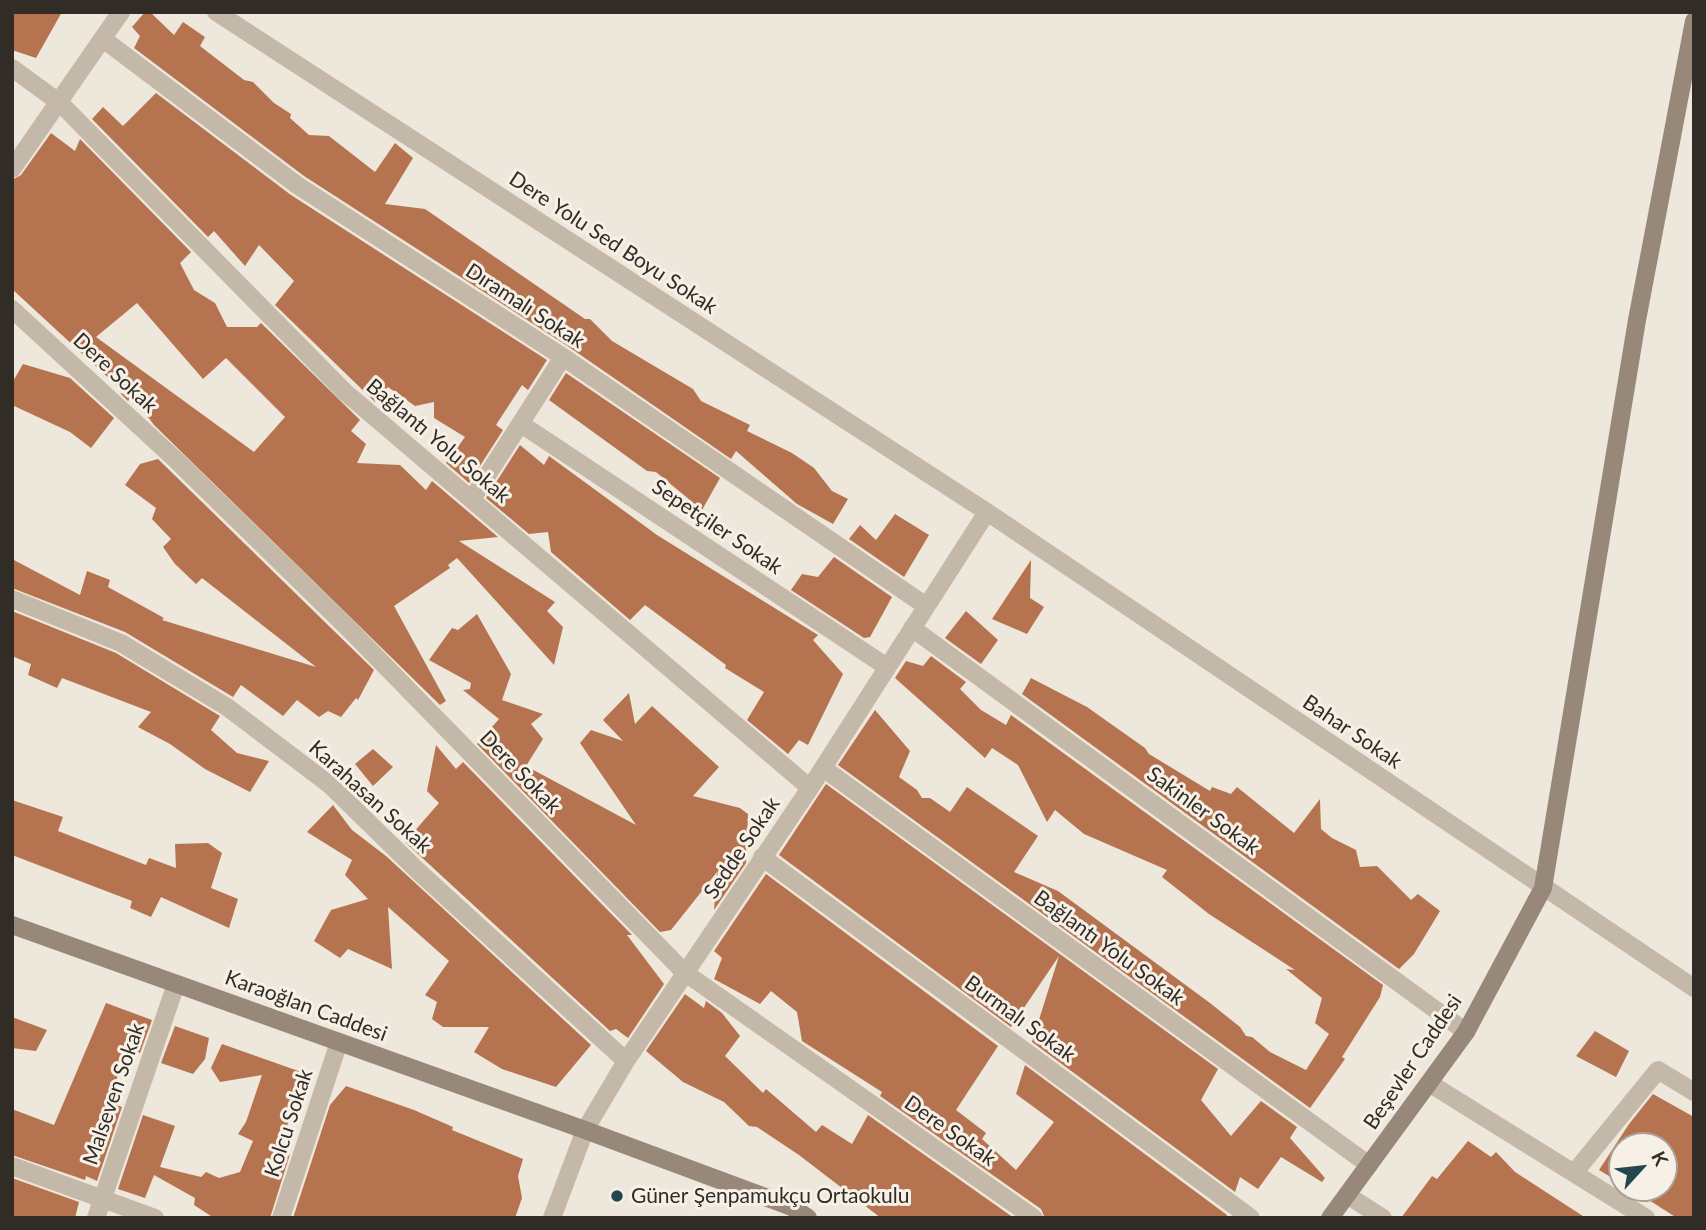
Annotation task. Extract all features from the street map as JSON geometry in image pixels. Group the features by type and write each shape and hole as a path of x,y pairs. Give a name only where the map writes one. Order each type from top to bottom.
{"street":[{"path":"12,169 121,12"},
{"name":"Dere Yolu Sed Boyu Sokak","path":"215,12 987,512"},
{"name":"Beşevler Caddesi","path":"1331,1218 1466,1032 1543,888 1637,320 1694,21"},
{"name":"Dıramalı Sokak","path":"103,39 297,185 563,358 926,606"},
{"path":"12,68 60,103"},
{"name":"Bağlantı Yolu Sokak","path":"60,103 345,392 810,788"},
{"name":"Dere Sokak","path":"12,309 176,460 350,630 684,972 1034,1218"},
{"path":"472,499 563,358"},
{"name":"Sepetçiler Sokak","path":"521,424 887,667"},
{"name":"Sedde Sokak","path":"552,1218 585,1130 626,1061 810,788 987,512"},
{"name":"Bahar Sokak","path":"987,512 1694,988"},
{"name":"Karahasan Sokak","path":"12,599 121,643 227,707 330,785 418,871 626,1061"},
{"name":"Sakinler Sokak","path":"912,628 1466,1032"},
{"name":"Bağlantı Yolu Sokak","path":"823,768 1369,1165"},
{"name":"Burmalı Sokak","path":"762,858 1251,1218"},
{"name":"Karaoğlan Caddesi","path":"13,927 585,1130"},
{"name":"Malseven Sokak","path":"96,1218 176,984"},
{"name":"Kolcu Sokak","path":"282,1218 339,1042"},
{"path":"1574,1173 1658,1070 1694,1092"},
{"path":"1429,1083 1646,1218"},
{"path":"585,1130 792,1207 808,1218"},
{"path":"12,1166 155,1218"},
{"path":"1347,1195 1383,1218"}],"building":[{"path":"12,12 62,12 36,58 12,50"},
{"path":"145,12 150,12 174,35 183,22 205,37 200,46 244,80 253,82 274,103 291,114 290,118 309,135 329,136 375,172 395,143 413,158 385,204 425,209 585,319 590,319 612,341 693,389 701,401 750,425 747,431 792,453 814,468 832,491 848,499 833,524 797,504 736,451 731,459 569,347 304,176 134,48 140,36 132,27"},
{"path":"156,93 291,195 547,360 528,390 522,385 496,425 503,430 469,483 446,463 465,437 434,418 434,402 415,406 388,387 375,402 275,305 294,281 259,245 245,266 214,231 208,237 92,119 103,107 123,126"},
{"path":"51,133 75,151 80,139 191,252 180,263 194,290 215,303 227,327 257,327 261,323 360,420 351,431 366,444 357,463 400,465 426,490 432,481 498,537 459,541 555,602 547,611 563,627 554,665 457,558 448,565 450,568 394,606 446,701 440,705 154,425 133,397 137,398 134,393 128,401 120,393 127,395 12,289 12,180 21,175","holes":["137,303 203,379 226,358 285,417 254,452 96,337"]},
{"path":"23,364 70,378 114,418 91,448 70,432 12,405 12,383"},
{"path":"566,373 720,478 702,510 656,472 647,471 549,400"},
{"path":"520,445 544,465 549,456 657,535 818,635 813,640 843,674 808,745 799,740 788,754 747,720 764,692 725,668 726,665 645,605 630,620 551,552 548,532 529,534 486,498"},
{"path":"158,459 374,670 358,700 356,698 341,717 328,711 319,717 297,700 283,716 241,685 233,697 125,632 12,588 12,559 80,595 87,571 110,580 108,587 164,618 162,620 316,667 202,578 196,584 175,564 163,547 171,539 152,519 156,508 125,485 140,464"},
{"path":"895,514 929,535 904,577 849,539 860,525 876,540"},
{"path":"834,557 892,597 870,637 864,638 791,590 802,574 818,577"},
{"path":"1031,560 1030,598 1044,607 1027,634 992,619"},
{"path":"12,611 116,653 220,716 211,730 237,753 269,761 250,792 205,769 170,744 138,727 151,712 62,678 57,688 28,675 31,664 12,656"},
{"path":"966,611 998,640 981,664 945,638"},
{"path":"477,614 511,674 502,700 543,714 531,724 543,739 526,766 636,825 580,743 591,730 623,741 603,720 629,693 635,724 652,706 719,767 693,796 740,808 748,814 746,863 714,910 717,872 671,930 660,932 477,744 499,719 463,690 470,689 471,683 429,660 452,628 458,630"},
{"path":"931,656 966,682 960,689 981,710 1006,725 1011,715 1383,985 1380,997 1342,1057 1345,1059 1310,1108 838,765 875,710 910,751 899,777 917,790 922,798 930,798 950,812 967,787 1038,836 1014,872 1058,891 1210,1003 1240,1027 1246,1036 1306,1070 1329,1034 1315,1023 1322,998 1286,969 1295,970 1209,914 1162,877 1167,870 1084,834 1055,810 1047,822 1018,765 992,748 985,758 895,678 906,661 923,666"},
{"path":"1031,678 1087,707 1145,748 1149,754 1210,791 1212,787 1231,794 1237,787 1294,833 1320,799 1321,829 1356,850 1360,867 1377,866 1411,900 1418,894 1440,911 1414,954 1399,969 1022,694"},
{"path":"436,745 456,769 463,762 632,935 627,935 664,984 628,1038 616,1029 610,1031 405,842 439,803 427,791"},
{"path":"373,749 393,767 373,786 355,764"},
{"path":"826,784 1218,1069 1201,1100 1231,1136 1261,1101 1297,1127 1290,1138 1325,1178 1322,1182 1281,1157 1258,1189 1240,1177 1235,1192 1032,1042 1059,956 1011,1027 779,855"},
{"path":"12,800 63,817 58,831 146,865 149,858 176,868 175,844 208,843 222,853 211,888 238,899 229,928 161,897 151,917 130,908 132,901 12,855"},
{"path":"333,805 352,830 386,856 591,1045 556,1087 502,1069 474,1052 489,1027 443,1027 432,1019 437,1002 425,995 449,961 388,907 392,969 348,949 340,958 314,941 331,910 368,899 345,875 352,860 307,832"},
{"path":"766,874 998,1046 956,1110 986,1133 982,1139 1016,1170 1054,1122 1016,1094 1025,1065 1227,1215 1226,1218 1045,1218 1041,1209 880,1096 882,1092 802,1041 797,1012 771,991 760,1004 714,979 722,958 714,951"},
{"path":"685,994 704,1008 706,1001 722,1013 740,1036 725,1056 763,1093 766,1089 816,1132 822,1125 852,1144 868,1115 1014,1218 881,1218 799,1155 757,1127 749,1126 724,1102 683,1082 646,1051"},
{"path":"106,1003 152,1020 140,1053 131,1049 130,1052 126,1051 110,1099 110,1103 122,1107 97,1181 86,1176 85,1180 12,1155 12,1109 54,1125"},
{"path":"12,1017 47,1030 36,1051 12,1048"},
{"path":"175,1026 209,1038 205,1059 193,1074 161,1063"},
{"path":"1595,1031 1629,1051 1616,1077 1576,1056"},
{"path":"222,1044 304,1073 270,1179 290,1154 270,1218 214,1218 194,1205 195,1198 154,1175 145,1198 118,1189 143,1115 175,1126 160,1167 201,1177 206,1172 219,1178 240,1172 253,1141 238,1134 246,1122 262,1075 220,1082 211,1068"},
{"path":"346,1086 414,1110 453,1127 452,1130 523,1159 518,1176 522,1198 515,1218 293,1218 330,1105"},
{"path":"1653,1094 1694,1117 1694,1218 1677,1218 1652,1202 1678,1202 1678,1132 1624,1132"},
{"path":"1468,1141 1491,1157 1496,1152 1515,1172 1586,1218 1401,1218 1432,1176 1437,1179"},
{"path":"1608,1156 1608,1175 1599,1170"},
{"path":"12,1178 79,1202 75,1218 12,1218"}],"place":[{"name":"Güner Şenpamukçu Ortaokulu","path":"617,1196"}]}
